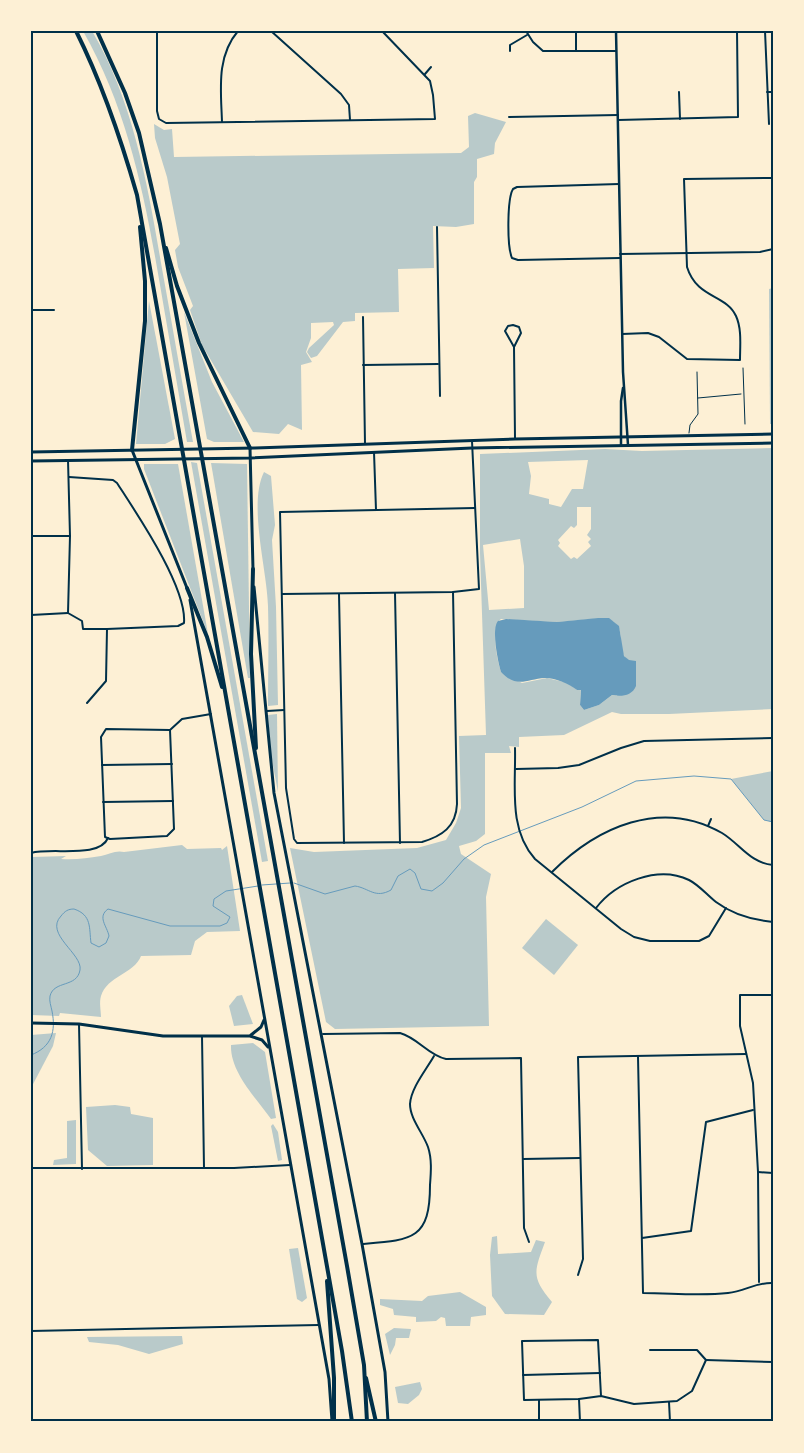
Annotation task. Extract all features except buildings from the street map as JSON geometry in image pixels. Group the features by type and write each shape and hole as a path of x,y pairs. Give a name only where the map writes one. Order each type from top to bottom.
{"highway":[{"path":"76,31 93,65 127,159 137,195 261,904 342,1351 352,1422"},
{"path":"97,31 126,93 140,132 160,224 232,637 274,860 364,1365 376,1422"},
{"path":"132,450 145,321 145,282 137,195"},
{"path":"160,224 177,286 198,343 250,448"},
{"path":"253,569 251,654 256,762"},
{"path":"187,588 207,637 227,704"},
{"path":"326,1261 334,1378 333,1422"},
{"path":"364,1365 367,1422"}],"main road":[{"path":"31,452 773,434"},
{"path":"31,461 250,458 472,448 773,443"},
{"path":"250,448 253,569 274,793 323,1034 362,1244 385,1372 388,1422"},
{"path":"132,450 187,588 329,1379 333,1422"},
{"path":"250,1036 261,1027 264,1016"},
{"path":"31,1023 79,1024 148,1034 250,1036 264,1042 270,1050"}],"street":[{"path":"157,31 157,111 162,122 172,124 435,119 432,88 425,74 382,31"},
{"path":"222,123 222,66 228,45 238,31"},
{"path":"271,31 341,94 349,105 350,120"},
{"path":"526,31 527,35 543,51 616,51"},
{"path":"576,31 576,51"},
{"path":"616,31 622,334 628,445"},
{"path":"618,120 738,118 737,31"},
{"path":"765,31 768,124"},
{"path":"510,51 510,45 527,35"},
{"path":"425,74 431,67"},
{"path":"679,92 680,119"},
{"path":"767,92 773,92"},
{"path":"509,118 618,115"},
{"path":"622,334 648,333 659,337 687,359 740,360 739,326 736,315 726,304 704,292 695,284 687,267 684,179 773,178"},
{"path":"619,184 522,186 513,189 509,199 509,248 512,258 526,260 760,252 773,249"},
{"path":"437,227 440,396"},
{"path":"31,310 54,310"},
{"path":"363,317 365,444"},
{"path":"514,347 505,332 508,327 513,325 518,326 521,331 514,347 515,439"},
{"path":"363,366 439,364"},
{"path":"622,445 621,400 624,387"},
{"path":"282,594 453,592 479,589 472,440"},
{"path":"374,452 376,510"},
{"path":"68,460 70,536 68,614"},
{"path":"31,615 68,614 82,621 83,629 178,626 184,623 184,611 171,576 152,538 117,483 113,480 69,477"},
{"path":"453,592 457,811 452,823 438,838 422,842 300,844 294,839 286,796 280,512 475,508"},
{"path":"31,536 70,536"},
{"path":"395,593 400,842"},
{"path":"339,594 344,843"},
{"path":"87,703 106,681 107,629"},
{"path":"266,711 284,710"},
{"path":"108,838 105,836 104,830 101,737 106,729 170,730 182,720 211,714"},
{"path":"108,838 167,836 172,834 174,829 170,730"},
{"path":"516,769 569,767 592,761 634,744 650,741 773,738"},
{"path":"515,748 517,827 520,838 535,859 634,937 658,942 704,939 713,930 726,908"},
{"path":"102,765 172,764"},
{"path":"103,802 173,801"},
{"path":"552,872 581,845 599,834 621,825 642,820 674,818 708,826 727,836 754,860 773,865"},
{"path":"708,826 711,819"},
{"path":"31,853 96,849 106,843 108,838"},
{"path":"596,908 604,898 626,884 644,877 669,875 695,884 726,908 753,919 773,922"},
{"path":"759,1282 758,1172 753,1083 740,1026 740,995 773,995"},
{"path":"79,1024 82,1169"},
{"path":"323,1034 400,1033 412,1037 434,1056 454,1060 521,1058 524,1228 529,1242"},
{"path":"202,1036 204,1168"},
{"path":"578,1275 582,1259 578,1057 746,1054"},
{"path":"362,1244 410,1236 422,1227 430,1214 430,1155 410,1105 415,1090 434,1056"},
{"path":"638,1057 643,1293 719,1294 749,1288 759,1282 773,1283"},
{"path":"642,1238 691,1231 706,1122 754,1110"},
{"path":"523,1158 580,1158"},
{"path":"31,1168 78,1166 82,1169 204,1168 290,1165"},
{"path":"758,1172 773,1173"},
{"path":"31,1331 319,1325"},
{"path":"601,1396 598,1340 522,1340 524,1400 579,1399 601,1396 634,1404 677,1401 692,1391 706,1360"},
{"path":"650,1350 697,1350 706,1360 773,1362"},
{"path":"523,1375 600,1373"},
{"path":"579,1399 580,1422"},
{"path":"538,1400 539,1422"},
{"path":"668,1401 670,1422"}],"lane":[{"path":"742,368 745,424"},
{"path":"690,436 690,425 697,415 697,372"},
{"path":"697,398 742,394"}],"shaded area":[{"path":"83,31 92,31 106,58 118,86 137,144 150,204 193,442 187,442 148,219 133,155 112,92 99,61"},
{"path":"475,113 506,122 495,143 494,154 477,159 477,177 474,182 474,224 456,227 433,226 434,268 398,269 399,312 355,313 355,321 343,322 317,356 311,358 307,352 309,348 334,325 333,322 311,323 311,338 306,352 312,362 301,365 302,430 288,424 279,434 253,432 202,345 190,310 193,306 178,267 175,250 180,244 167,177 155,138 154,124 164,130 172,129 174,157 461,153 469,147 468,116"},
{"path":"773,288 773,424 770,424 769,289"},
{"path":"149,301 175,439 165,444 136,444"},
{"path":"184,312 212,382 244,442 214,442 207,439"},
{"path":"773,448 773,709 669,714 621,714 612,712 564,735 519,737 519,747 509,746 511,753 485,753 485,834 476,841 459,846 461,854 491,874 486,897 489,1026 335,1029 326,1022 290,848 314,852 417,848 446,840 456,823 461,808 459,736 486,735 480,553 480,454 605,449 642,451","holes":["588,460 583,489 572,489 561,507 549,504 549,499 529,494 531,476 528,462","577,507 591,507 591,529 587,535 591,539 588,542 591,546 577,559 574,557 571,559 558,546 560,543 558,540 571,526 574,528 577,525","520,539 524,566 524,608 489,610 483,545","605,618 618,626 622,650 624,656 629,661 617,696 612,695 599,705 584,710 580,705 581,689 577,690 568,683 547,678 522,683 501,672 496,652 495,636 501,619 557,622"]},
{"path":"191,462 197,463 268,861 262,862"},
{"path":"211,463 247,464 250,678 248,678"},
{"path":"144,464 178,464 208,634 144,469"},
{"path":"264,472 271,476 275,525 272,540 276,607 278,705 268,706 268,606 258,519 260,485"},
{"path":"277,714 278,792 271,755 268,715"},
{"path":"773,771 773,822 764,820 731,779"},
{"path":"182,845 187,849 221,848 222,850 227,846 240,931 207,932 195,941 191,955 141,956 133,967 114,979 104,989 100,998 101,1017 60,1013 59,1016 31,1015 32,857 66,856 61,859 77,859 115,852"},
{"path":"546,919 578,945 554,975 522,948"},
{"path":"242,995 253,1024 234,1026 229,1006 237,996"},
{"path":"56,1033 53,1046 31,1088 31,1035"},
{"path":"253,1043 265,1052 276,1118 271,1119 239,1075 235,1065 231,1045"},
{"path":"115,1105 130,1107 131,1114 153,1118 153,1165 107,1166 88,1150 86,1107"},
{"path":"76,1120 76,1164 53,1165 54,1160 67,1158 67,1121"},
{"path":"273,1124 278,1132 282,1160 278,1161 271,1126"},
{"path":"497,1236 498,1254 531,1252 536,1240 545,1242 538,1261 536,1274 540,1286 552,1302 544,1315 505,1314 492,1296 490,1255 492,1237"},
{"path":"298,1248 307,1298 302,1302 297,1299 289,1249"},
{"path":"460,1292 486,1307 486,1315 471,1317 470,1326 446,1326 445,1318 441,1317 436,1321 416,1322 416,1317 394,1315 393,1309 380,1305 380,1299 422,1301 428,1296"},
{"path":"394,1328 411,1329 409,1338 396,1338 390,1355 385,1334"},
{"path":"182,1336 183,1344 149,1354 118,1345 89,1342 87,1337"},
{"path":"420,1382 422,1389 419,1395 408,1404 398,1403 395,1387"}],"water":[{"path":"609,618 619,626 624,656 629,660 636,661 636,686 629,694 622,696 612,695 599,705 584,710 580,705 581,690 549,678 517,682 501,672 495,638 498,621 506,619 557,622"}],"waterway":[{"path":"294,883 325,894 355,886 381,893 391,890 398,876 410,869 415,873 421,889 432,891 443,883 464,859 484,845 582,807 636,781 694,776 731,779 764,820 773,822"},
{"path":"262,885 290,883"},
{"path":"31,1055 44,1048 53,1032 50,1002 52,991 75,979 80,970 76,957 60,937 57,930 57,923 65,912 74,909 87,918 91,943 99,947 106,943 109,936 103,918 108,909 170,926 220,926 227,923 230,917 213,906 214,899 226,891 258,886"}]}
